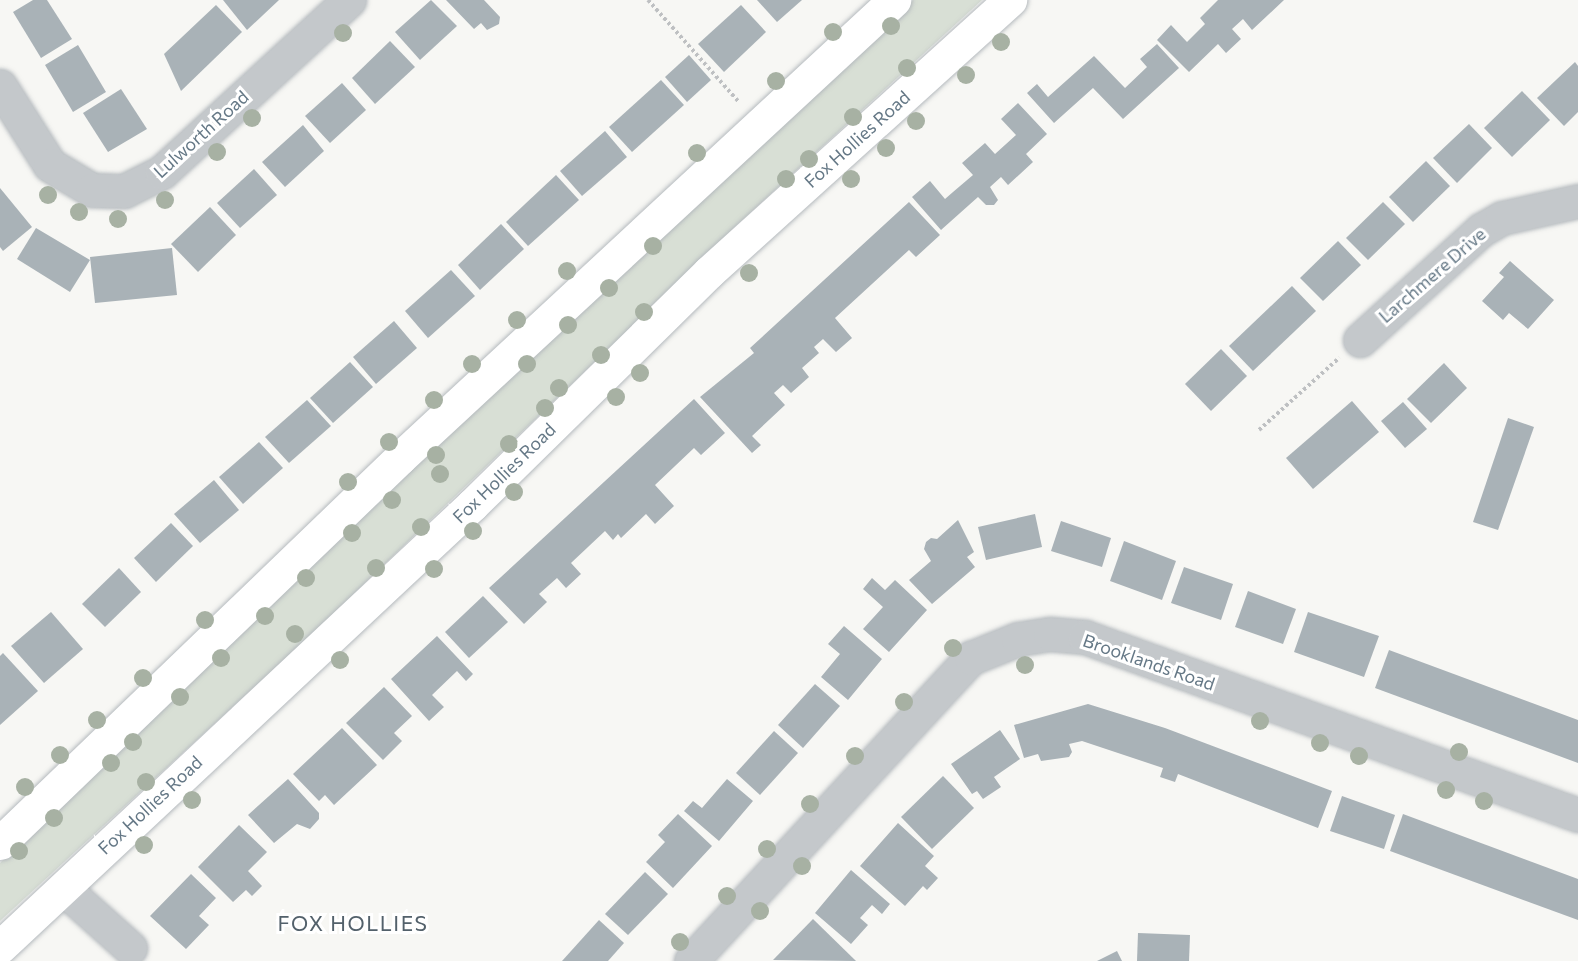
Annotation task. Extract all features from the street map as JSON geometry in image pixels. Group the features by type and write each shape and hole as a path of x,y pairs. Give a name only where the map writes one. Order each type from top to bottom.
{"main road":[{"path":"0,843 400,458 894,0"},
{"name":"Fox Hollies Road","path":"0,947 472,505 709,272 1010,0"}],"street":[{"name":"Lulworth Road","path":"0,86 50,165 92,190 124,191 162,172 349,0"},
{"name":"Larchmere Drive","path":"1360,340 1482,230 1502,218 1578,201"},
{"name":"Brooklands Road","path":"691,961 971,658 1018,639 1050,634 1085,637 1578,815"},
{"path":"63,888 130,948"}],"path":[{"path":"648,0 758,124"},
{"path":"1259,430 1360,340"}],"shaded area":[{"path":"913,0 982,0 737,225 313,633 0,921 0,863 262,609"}],"building":[{"path":"33,0 47,0 72,39 41,58 13,12"},
{"path":"223,0 279,0 247,30"},
{"path":"431,0 457,26 420,60 395,32"},
{"path":"446,0 484,0 500,17 499,24 487,30 481,23 474,29"},
{"path":"757,0 802,0 777,22"},
{"path":"1218,0 1284,0 1252,30 1243,19 1232,29 1241,39 1226,53 1218,44 1189,72 1157,40 1171,25 1187,42 1205,24 1200,18"},
{"path":"216,5 242,32 181,91 164,54"},
{"path":"741,5 766,32 724,72 698,44"},
{"path":"390,41 415,67 375,104 352,78"},
{"path":"1157,44 1179,68 1123,119 1093,88 1054,123 1027,93 1037,84 1048,97 1094,56 1125,88 1147,67 1140,59"},
{"path":"78,45 106,92 73,112 45,65"},
{"path":"689,55 711,80 687,102 665,77"},
{"path":"1575,62 1578,66 1578,112 1564,126 1537,98"},
{"path":"661,80 684,105 632,152 609,127"},
{"path":"342,83 366,110 330,143 305,116"},
{"path":"121,89 147,129 108,152 83,113"},
{"path":"1522,91 1550,120 1512,157 1484,128"},
{"path":"1018,103 1047,134 1026,154 1033,162 1008,185 1001,177 990,187 998,200 994,205 986,205 978,197 941,230 912,197 930,181 945,199 973,175 962,163 985,143 995,154 1016,135 1001,119"},
{"path":"1469,124 1492,148 1457,183 1433,158"},
{"path":"303,125 324,151 285,187 262,162"},
{"path":"605,131 627,157 582,196 560,171"},
{"path":"1426,161 1450,186 1413,222 1389,197"},
{"path":"254,169 277,195 240,228 217,203"},
{"path":"556,175 579,200 528,246 506,222"},
{"path":"0,188 32,227 3,251 0,247"},
{"path":"909,202 940,235 916,257 909,250 835,318 852,338 836,352 823,339 814,347 819,353 802,368 809,377 791,393 783,385 774,393 785,405 752,436 761,445 752,453 700,397 754,353 750,348"},
{"path":"1383,202 1405,224 1368,260 1346,238"},
{"path":"210,207 236,235 198,272 171,244"},
{"path":"501,224 524,249 480,290 458,265"},
{"path":"36,228 90,260 70,292 17,259"},
{"path":"1338,241 1361,265 1323,301 1300,278"},
{"path":"172,248 177,295 95,303 90,257"},
{"path":"1510,261 1554,300 1528,329 1509,313 1503,320 1482,301 1504,277 1499,273"},
{"path":"451,270 475,296 428,338 405,311"},
{"path":"1292,286 1316,311 1253,371 1229,346"},
{"path":"394,321 417,348 376,384 353,357"},
{"path":"1221,349 1247,376 1211,411 1185,384"},
{"path":"350,362 373,387 333,423 310,398"},
{"path":"1444,363 1467,388 1431,423 1407,399"},
{"path":"694,399 725,433 701,455 694,448 655,485 674,506 655,524 646,514 621,538 618,534 613,540 605,531 571,563 581,574 566,588 557,578 539,594 547,602 524,624 489,588"},
{"path":"307,400 331,426 289,463 265,437"},
{"path":"1352,401 1379,432 1313,489 1286,458"},
{"path":"1403,402 1427,429 1405,448 1381,421"},
{"path":"1508,418 1534,427 1498,530 1473,522"},
{"path":"259,442 283,468 243,504 219,477"},
{"path":"214,480 239,510 200,543 174,514"},
{"path":"1035,514 1042,547 986,560 978,527"},
{"path":"958,520 974,552 967,557 975,567 932,604 909,580 931,561 924,549 926,542 931,538 937,539"},
{"path":"1061,521 1111,538 1102,567 1051,551"},
{"path":"171,523 193,546 156,582 134,558"},
{"path":"1124,541 1176,561 1162,600 1110,581"},
{"path":"1184,567 1233,584 1221,620 1171,603"},
{"path":"119,568 141,592 105,627 82,604"},
{"path":"872,578 885,590 895,580 927,610 889,652 863,629 883,607 863,589"},
{"path":"1248,591 1296,609 1283,644 1235,627"},
{"path":"483,596 508,622 469,658 445,632"},
{"path":"51,612 83,649 44,683 11,646"},
{"path":"1308,612 1379,636 1364,677 1294,652"},
{"path":"844,626 882,659 848,700 821,677 840,654 828,644"},
{"path":"437,636 473,674 466,681 457,671 432,695 444,707 429,721 391,679"},
{"path":"1389,650 1578,720 1578,763 1375,688"},
{"path":"3,653 38,691 0,725 0,656"},
{"path":"815,684 840,706 803,748 778,725"},
{"path":"384,687 412,716 394,733 402,741 383,760 346,723"},
{"path":"1088,704 1165,728 1332,791 1318,828 1178,774 1175,782 1160,777 1163,768 1082,741 1069,744 1072,752 1069,757 1041,761 1038,754 1024,758 1014,725"},
{"path":"342,728 377,765 334,805 325,795 319,801 293,774"},
{"path":"1000,730 1020,759 994,777 1001,787 983,799 977,791 972,794 951,764"},
{"path":"774,731 798,753 760,795 736,773"},
{"path":"943,776 974,808 932,849 901,817"},
{"path":"288,779 319,813 319,819 310,829 297,824 274,843 248,815"},
{"path":"727,779 753,801 719,841 684,811 693,801 702,808"},
{"path":"1342,796 1395,815 1384,849 1330,831"},
{"path":"678,814 712,846 673,888 646,862 665,842 658,835"},
{"path":"1403,814 1578,879 1578,920 1390,851"},
{"path":"898,823 934,856 925,866 938,878 927,890 923,886 905,906 860,866"},
{"path":"239,825 267,852 248,871 262,886 252,896 246,890 233,902 198,867"},
{"path":"851,870 890,904 882,914 872,905 860,918 868,925 851,944 815,913"},
{"path":"645,872 668,894 628,935 605,914"},
{"path":"191,874 216,898 199,916 209,925 186,949 150,916"},
{"path":"813,919 856,961 773,960"},
{"path":"599,920 624,943 608,961 562,961"},
{"path":"1138,933 1190,935 1189,961 1137,961"},
{"path":"1117,951 1122,961 1097,961"}],"district":[{"name":"FOX HOLLIES","path":"353,923"}]}
